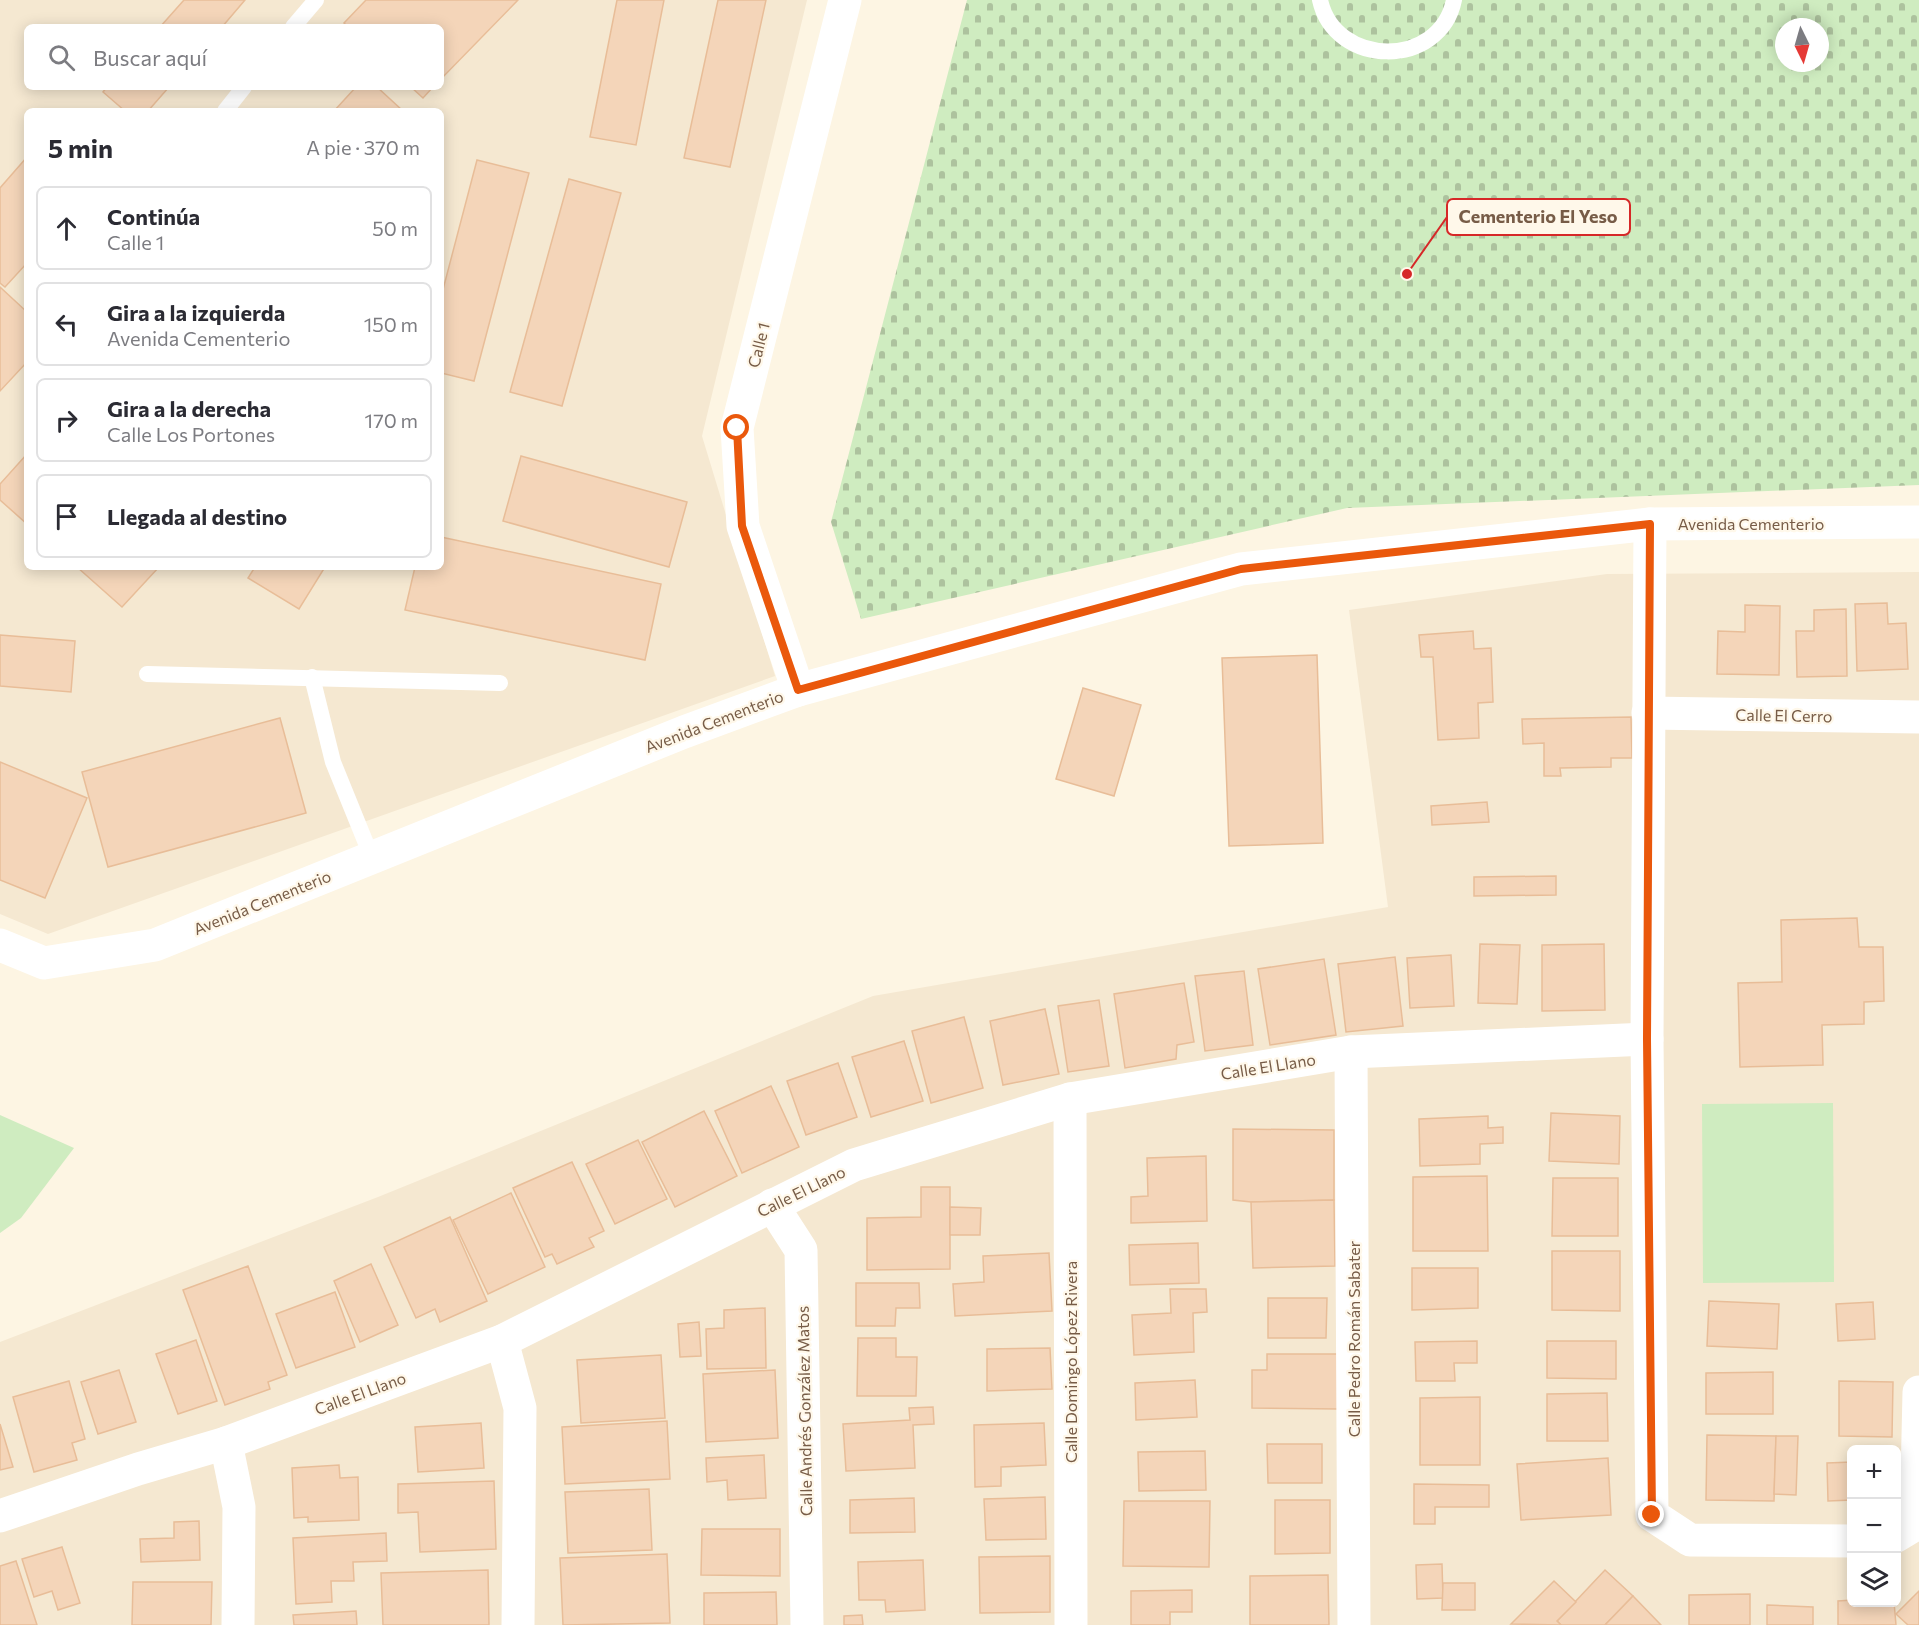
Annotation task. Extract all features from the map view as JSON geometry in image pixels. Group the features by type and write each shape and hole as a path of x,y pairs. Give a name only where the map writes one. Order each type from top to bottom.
{"street":[{"name":"Calle 1","path":"798,690 742,526 737,428 845,0"},
{"name":"Avenida Cementerio","path":"0,945 44,963 155,945 684,732 798,690 1241,569 1650,524 1919,522"},
{"path":"1650,524 1647,1039 1652,1515 1690,1540 1847,1541"},
{"name":"Calle El Cerro","path":"1648,713 1919,717"},
{"name":"Calle El Llano","path":"0,1516 138,1469 226,1443 502,1341 854,1165 1070,1099 1352,1052 1647,1039"},
{"name":"Calle Pedro Román Sabater","path":"1352,1052 1354,1625"},
{"name":"Calle Domingo López Rivera","path":"1070,1099 1071,1625"},
{"name":"Calle Andrés González Matos","path":"772,1205 801,1250 807,1625"},
{"path":"502,1341 520,1408 518,1625"},
{"path":"1901,1533 1917,1524 1919,1392"},
{"path":"226,1443 239,1507 238,1625"}],"lane":[{"path":"296,24 316,0"},
{"path":"1320,0 1322,10 1335,30 1354,45 1376,52 1400,51 1422,43 1440,28 1454,0"},
{"path":"227,108 242,90"},
{"path":"147,674 500,683"},
{"path":"312,677 333,762 372,858"}],"shaded area":[{"path":"0,0 807,0 702,436 775,676 48,934 0,914"},
{"path":"1919,572 1919,1625 0,1625 0,1342 378,1197 873,996 1388,907 1349,610 1607,574"}],"green space":[{"path":"967,0 1919,0 1919,485 1347,508 861,619 831,522"},
{"path":"1833,1103 1834,1282 1703,1283 1702,1104"},
{"path":"0,1115 74,1148 21,1218 0,1233"}],"building":[{"path":"184,0 245,0 225,24 163,24"},
{"path":"366,0 518,0 444,76 444,24 344,23"},
{"path":"617,0 664,0 636,145 590,137"},
{"path":"718,0 766,0 730,167 684,158"},
{"path":"105,90 166,90 151,108 122,108 103,92"},
{"path":"353,90 380,90 400,108 337,108"},
{"path":"414,90 430,90 423,98"},
{"path":"24,160 24,266 5,287 0,283 0,188"},
{"path":"477,160 529,173 474,381 444,374 444,286"},
{"path":"569,179 621,193 562,406 510,392"},
{"path":"0,287 24,309 24,365 0,391"},
{"path":"521,456 687,502 669,567 503,521"},
{"path":"24,457 24,521 0,500 0,484"},
{"path":"444,538 661,584 645,660 405,610 414,570 444,570"},
{"path":"80,570 156,570 122,607"},
{"path":"253,570 323,570 299,609 248,578"},
{"path":"1887,603 1888,624 1906,623 1908,669 1857,671 1855,604"},
{"path":"1745,605 1780,606 1779,675 1717,674 1718,631 1745,632"},
{"path":"1846,609 1847,676 1797,677 1796,631 1814,631 1814,610"},
{"path":"1473,631 1474,649 1491,648 1493,702 1478,703 1479,738 1438,740 1433,657 1421,657 1419,635"},
{"path":"0,635 75,641 71,692 0,686"},
{"path":"1317,655 1323,843 1229,846 1222,658"},
{"path":"1083,688 1141,705 1114,796 1056,779"},
{"path":"1631,717 1632,758 1611,758 1611,767 1560,768 1561,776 1544,776 1544,743 1523,744 1522,719"},
{"path":"280,718 306,813 108,867 82,772"},
{"path":"0,762 87,798 45,898 0,880"},
{"path":"1487,802 1489,822 1432,825 1431,806"},
{"path":"1556,876 1556,895 1474,896 1474,877"},
{"path":"1857,918 1859,947 1883,947 1884,1001 1864,1002 1864,1024 1822,1025 1823,1065 1740,1067 1738,983 1782,982 1781,920"},
{"path":"1480,944 1520,945 1517,1004 1478,1003"},
{"path":"1604,944 1605,1010 1542,1011 1542,945"},
{"path":"1451,955 1454,1006 1410,1008 1407,958"},
{"path":"1395,957 1403,1026 1346,1032 1338,964"},
{"path":"1324,959 1336,1035 1270,1045 1258,969"},
{"path":"1244,971 1253,1045 1205,1051 1195,976"},
{"path":"1184,983 1194,1042 1177,1045 1176,1059 1125,1068 1114,994"},
{"path":"1099,1000 1109,1066 1068,1072 1058,1006"},
{"path":"1045,1009 1059,1074 1003,1085 990,1021"},
{"path":"964,1017 983,1088 931,1103 912,1031"},
{"path":"904,1041 923,1101 871,1117 852,1057"},
{"path":"838,1063 857,1117 806,1135 787,1081"},
{"path":"771,1086 799,1147 742,1173 715,1111"},
{"path":"704,1111 737,1176 675,1207 642,1142"},
{"path":"1551,1113 1620,1116 1619,1164 1549,1161"},
{"path":"1488,1116 1488,1128 1503,1127 1503,1143 1480,1144 1480,1164 1420,1166 1419,1119"},
{"path":"1233,1129 1334,1130 1334,1200 1251,1202 1233,1200"},
{"path":"638,1140 667,1199 615,1224 586,1164"},
{"path":"1206,1156 1207,1221 1131,1223 1131,1197 1148,1196 1147,1158"},
{"path":"572,1162 604,1231 589,1238 594,1247 557,1264 552,1254 545,1257 513,1188"},
{"path":"1487,1176 1488,1251 1413,1251 1413,1177"},
{"path":"1553,1178 1618,1178 1618,1236 1552,1236"},
{"path":"921,1187 950,1187 950,1269 867,1270 867,1218 921,1217"},
{"path":"511,1193 545,1267 488,1294 453,1220"},
{"path":"1334,1200 1335,1266 1253,1268 1251,1202"},
{"path":"950,1207 981,1208 980,1235 950,1235"},
{"path":"450,1217 487,1301 440,1322 435,1309 416,1318 384,1247"},
{"path":"1198,1243 1199,1283 1130,1285 1129,1245"},
{"path":"1552,1251 1620,1251 1620,1311 1552,1310"},
{"path":"1049,1253 1052,1311 955,1316 953,1284 984,1282 983,1256"},
{"path":"371,1264 398,1325 360,1342 334,1281"},
{"path":"248,1266 287,1375 268,1382 270,1389 225,1405 183,1290"},
{"path":"1412,1268 1478,1268 1478,1308 1412,1310"},
{"path":"856,1283 919,1283 920,1308 896,1308 895,1326 856,1326"},
{"path":"1170,1289 1206,1289 1207,1312 1193,1313 1194,1352 1134,1355 1132,1315 1171,1313"},
{"path":"335,1292 355,1347 296,1368 276,1314"},
{"path":"1268,1298 1327,1298 1326,1338 1268,1338"},
{"path":"1709,1301 1779,1304 1777,1349 1707,1346"},
{"path":"1873,1302 1875,1339 1838,1341 1836,1304"},
{"path":"765,1308 766,1368 707,1369 706,1329 724,1328 724,1310"},
{"path":"699,1322 701,1356 680,1357 678,1324"},
{"path":"858,1338 896,1338 896,1357 917,1357 916,1396 857,1396"},
{"path":"196,1340 217,1401 178,1414 156,1354"},
{"path":"1477,1341 1477,1363 1454,1363 1455,1381 1416,1381 1415,1342"},
{"path":"1547,1341 1616,1341 1616,1379 1547,1378"},
{"path":"1050,1348 1052,1389 987,1391 987,1349"},
{"path":"1267,1354 1338,1354 1338,1409 1252,1408 1252,1370 1267,1370"},
{"path":"661,1355 665,1418 581,1423 577,1360"},
{"path":"119,1370 136,1422 98,1434 81,1382"},
{"path":"775,1370 778,1438 706,1442 703,1374"},
{"path":"1773,1372 1773,1414 1706,1414 1706,1373"},
{"path":"1195,1380 1197,1417 1136,1420 1135,1383"},
{"path":"69,1381 85,1439 72,1443 77,1460 34,1472 13,1397"},
{"path":"1839,1381 1893,1382 1892,1437 1839,1436"},
{"path":"1607,1393 1608,1441 1547,1441 1547,1394"},
{"path":"1480,1397 1480,1465 1420,1465 1420,1398"},
{"path":"933,1407 934,1424 913,1425 915,1468 846,1471 843,1424 910,1420 909,1408"},
{"path":"667,1421 670,1479 565,1484 562,1427"},
{"path":"481,1423 484,1468 418,1472 415,1427"},
{"path":"1044,1423 1046,1465 1001,1467 1001,1486 975,1487 974,1425"},
{"path":"0,1424 13,1467 0,1470"},
{"path":"1707,1435 1776,1436 1774,1501 1706,1500"},
{"path":"1776,1436 1798,1436 1796,1495 1774,1494"},
{"path":"1267,1444 1322,1444 1322,1483 1268,1483"},
{"path":"1205,1451 1206,1490 1139,1491 1138,1452"},
{"path":"764,1455 766,1498 728,1500 727,1480 707,1482 706,1458"},
{"path":"1608,1458 1611,1515 1521,1520 1517,1464"},
{"path":"1847,1462 1847,1500 1828,1501 1827,1463"},
{"path":"339,1465 340,1478 358,1477 359,1520 308,1522 308,1517 294,1518 292,1468"},
{"path":"494,1481 496,1549 420,1552 418,1512 398,1513 398,1484"},
{"path":"1414,1484 1489,1485 1489,1507 1435,1507 1435,1524 1414,1524"},
{"path":"649,1489 652,1550 568,1553 565,1492"},
{"path":"1045,1497 1046,1539 986,1540 984,1499"},
{"path":"914,1498 915,1532 850,1533 850,1500"},
{"path":"1275,1500 1330,1500 1330,1553 1275,1554"},
{"path":"1124,1501 1210,1501 1209,1567 1123,1566"},
{"path":"199,1521 200,1560 141,1562 140,1539 174,1538 174,1522"},
{"path":"702,1529 780,1529 780,1576 701,1575"},
{"path":"386,1533 387,1561 353,1562 354,1581 331,1581 332,1602 296,1604 293,1538"},
{"path":"62,1547 80,1603 58,1610 52,1591 34,1597 22,1559"},
{"path":"667,1554 670,1623 563,1625 560,1558"},
{"path":"1050,1556 1050,1612 980,1613 979,1557"},
{"path":"923,1560 925,1610 886,1612 885,1600 859,1600 858,1562"},
{"path":"16,1561 37,1625 0,1625 0,1566"},
{"path":"1442,1564 1443,1598 1417,1599 1416,1565"},
{"path":"488,1570 489,1625 383,1625 381,1573"},
{"path":"1605,1570 1633,1596 1605,1625 1561,1625 1557,1621"},
{"path":"1328,1575 1329,1625 1250,1625 1250,1576"},
{"path":"1554,1581 1576,1602 1557,1621 1561,1625 1511,1624"},
{"path":"133,1582 212,1582 211,1625 132,1625"},
{"path":"1443,1583 1475,1583 1475,1610 1442,1610"},
{"path":"1192,1590 1192,1612 1170,1612 1170,1625 1131,1625 1131,1591"},
{"path":"1919,1591 1919,1625 1908,1625 1896,1614"},
{"path":"776,1592 777,1625 704,1625 704,1593"},
{"path":"1750,1594 1750,1625 1689,1625 1689,1595"},
{"path":"1633,1596 1661,1625 1605,1625"},
{"path":"1847,1600 1847,1607 1894,1607 1896,1625 1838,1625 1838,1601"},
{"path":"1767,1605 1813,1607 1813,1625 1767,1625"},
{"path":"356,1611 357,1625 294,1625 293,1615"},
{"path":"862,1615 863,1625 844,1625 844,1616"}],"place":[{"name":"Cementerio El Yeso","path":"1407,274"}],"route":[{"path":"737,428 742,526 798,690 1241,569 1650,524 1647,1039 1652,1515"}]}
